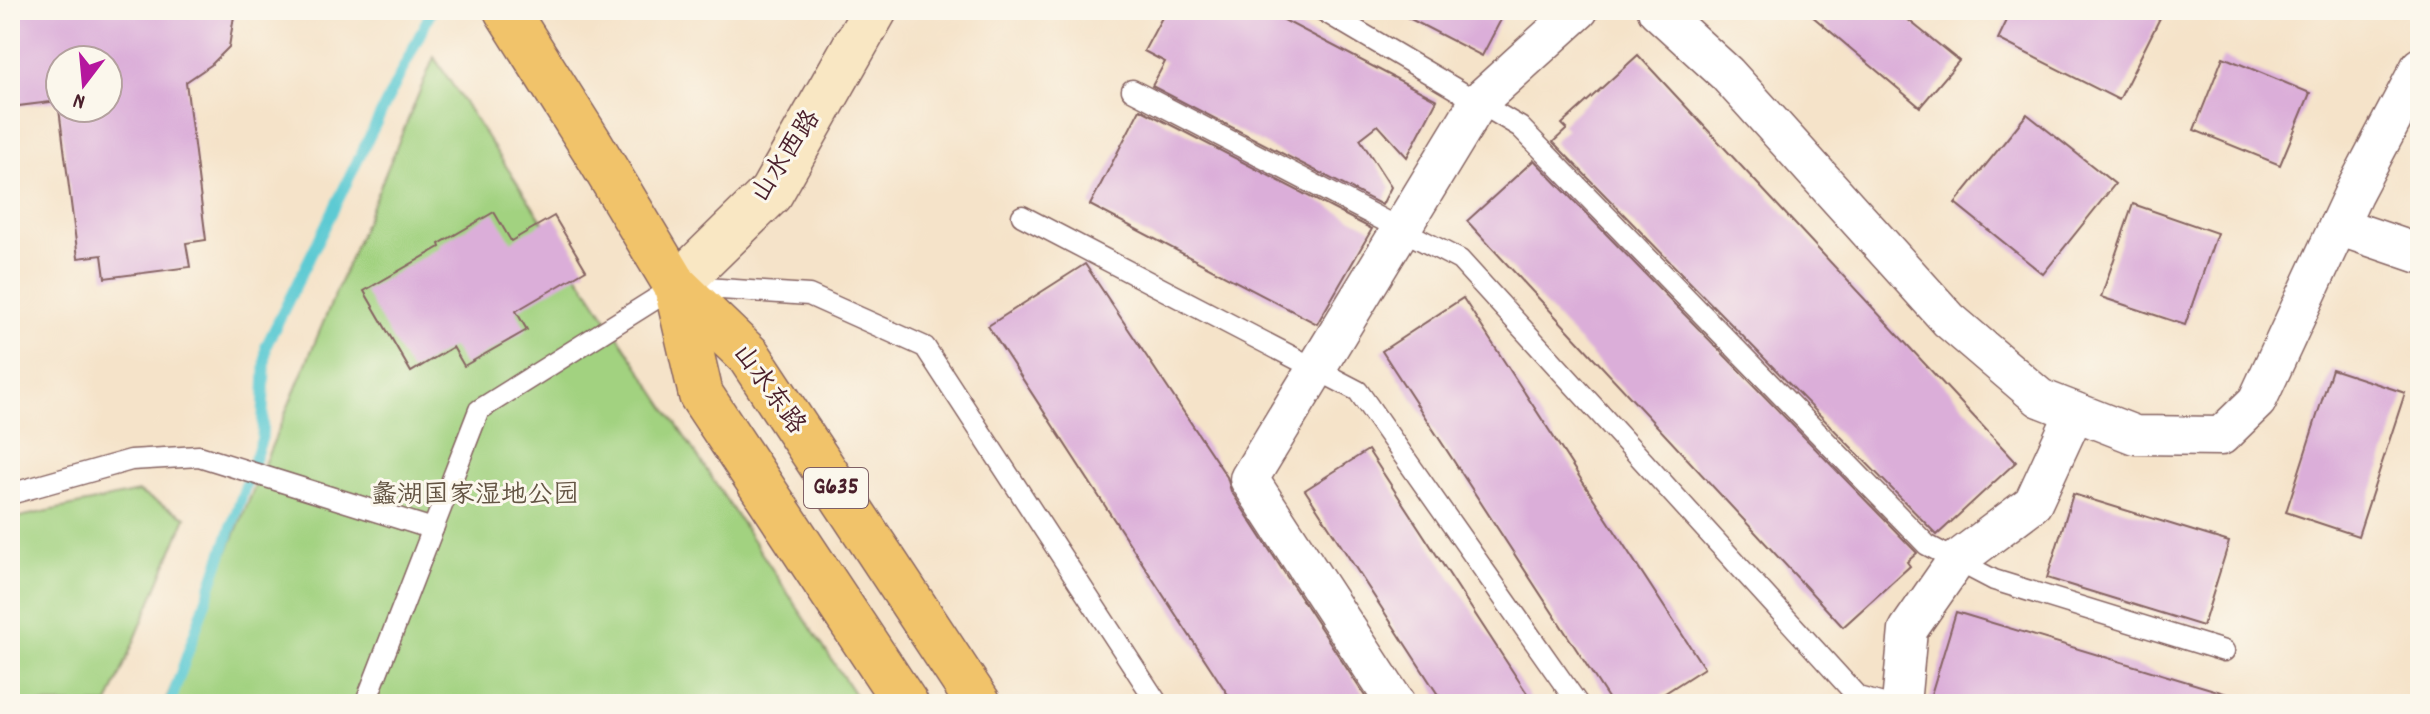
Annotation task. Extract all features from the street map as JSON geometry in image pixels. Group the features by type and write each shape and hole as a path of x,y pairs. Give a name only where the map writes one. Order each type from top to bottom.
{"highway":[{"name":"山水东路","path":"506,10 676,286 749,356 979,704"},
{"name":"山水东路","path":"676,286 701,395 906,704"}],"street":[{"name":"山水西路","path":"676,286 771,193 875,10"},
{"path":"1396,704 1249,479 1479,101 1579,10"},
{"path":"1657,10 1727,74 1949,320 2040,398 2135,435 2221,436 2257,401 2338,226 2420,67"},
{"path":"2338,226 2420,254"},
{"path":"1901,704 1908,630 1956,561 2033,503 2075,412"}],"lane":[{"path":"1322,10 1520,127 1927,545 1994,580 2224,651"},
{"path":"1132,90 1460,260 1858,697 1883,704"},
{"path":"1022,216 1358,391 1578,704"},
{"path":"365,704 479,410 676,286 809,295 925,347 1158,704"},
{"path":"10,494 131,460 199,456 433,529"}],"green space":[{"name":"蠡湖国家湿地公园","path":"434,57 861,704 164,704"},
{"path":"138,492 186,517 108,704 10,704 10,519"}],"building":[{"path":"10,10 235,10 229,47 211,65 186,82 206,240 186,243 190,267 105,278 102,255 78,258 61,124 124,124 124,44 44,44 44,103 10,107"},
{"path":"1166,10 1265,10 1437,100 1407,157 1378,125 1360,139 1391,187 1382,205 1152,86 1165,62 1144,51"},
{"path":"1393,10 1506,10 1482,56"},
{"path":"1805,10 1896,10 1959,61 1920,107"},
{"path":"2012,10 2164,10 2119,100 1998,39"},
{"path":"1638,55 2016,462 1937,535 1553,142 1567,129 1562,124"},
{"path":"2223,57 2310,93 2280,165 2194,130"},
{"path":"1140,109 1372,229 1317,324 1090,205"},
{"path":"2027,114 2115,184 2043,274 1955,203"},
{"path":"1534,160 1917,553 1907,562 1910,566 1843,627 1467,221"},
{"path":"2133,204 2217,233 2185,325 2101,297"},
{"path":"494,212 511,241 554,216 586,270 516,311 527,330 464,366 453,347 411,372 364,291"},
{"path":"1085,264 1227,477 1231,491 1370,704 1234,704 988,326"},
{"path":"1463,298 1704,668 1648,704 1612,704 1382,351"},
{"path":"2332,369 2405,393 2358,536 2286,512"},
{"path":"1368,450 1534,704 1444,704 1305,490"},
{"path":"2073,494 2229,542 2203,626 2047,578"},
{"path":"1956,612 2234,696 2233,704 1950,704 1930,698"}],"waterway":[{"path":"170,704 262,438 266,346 432,10"}]}
